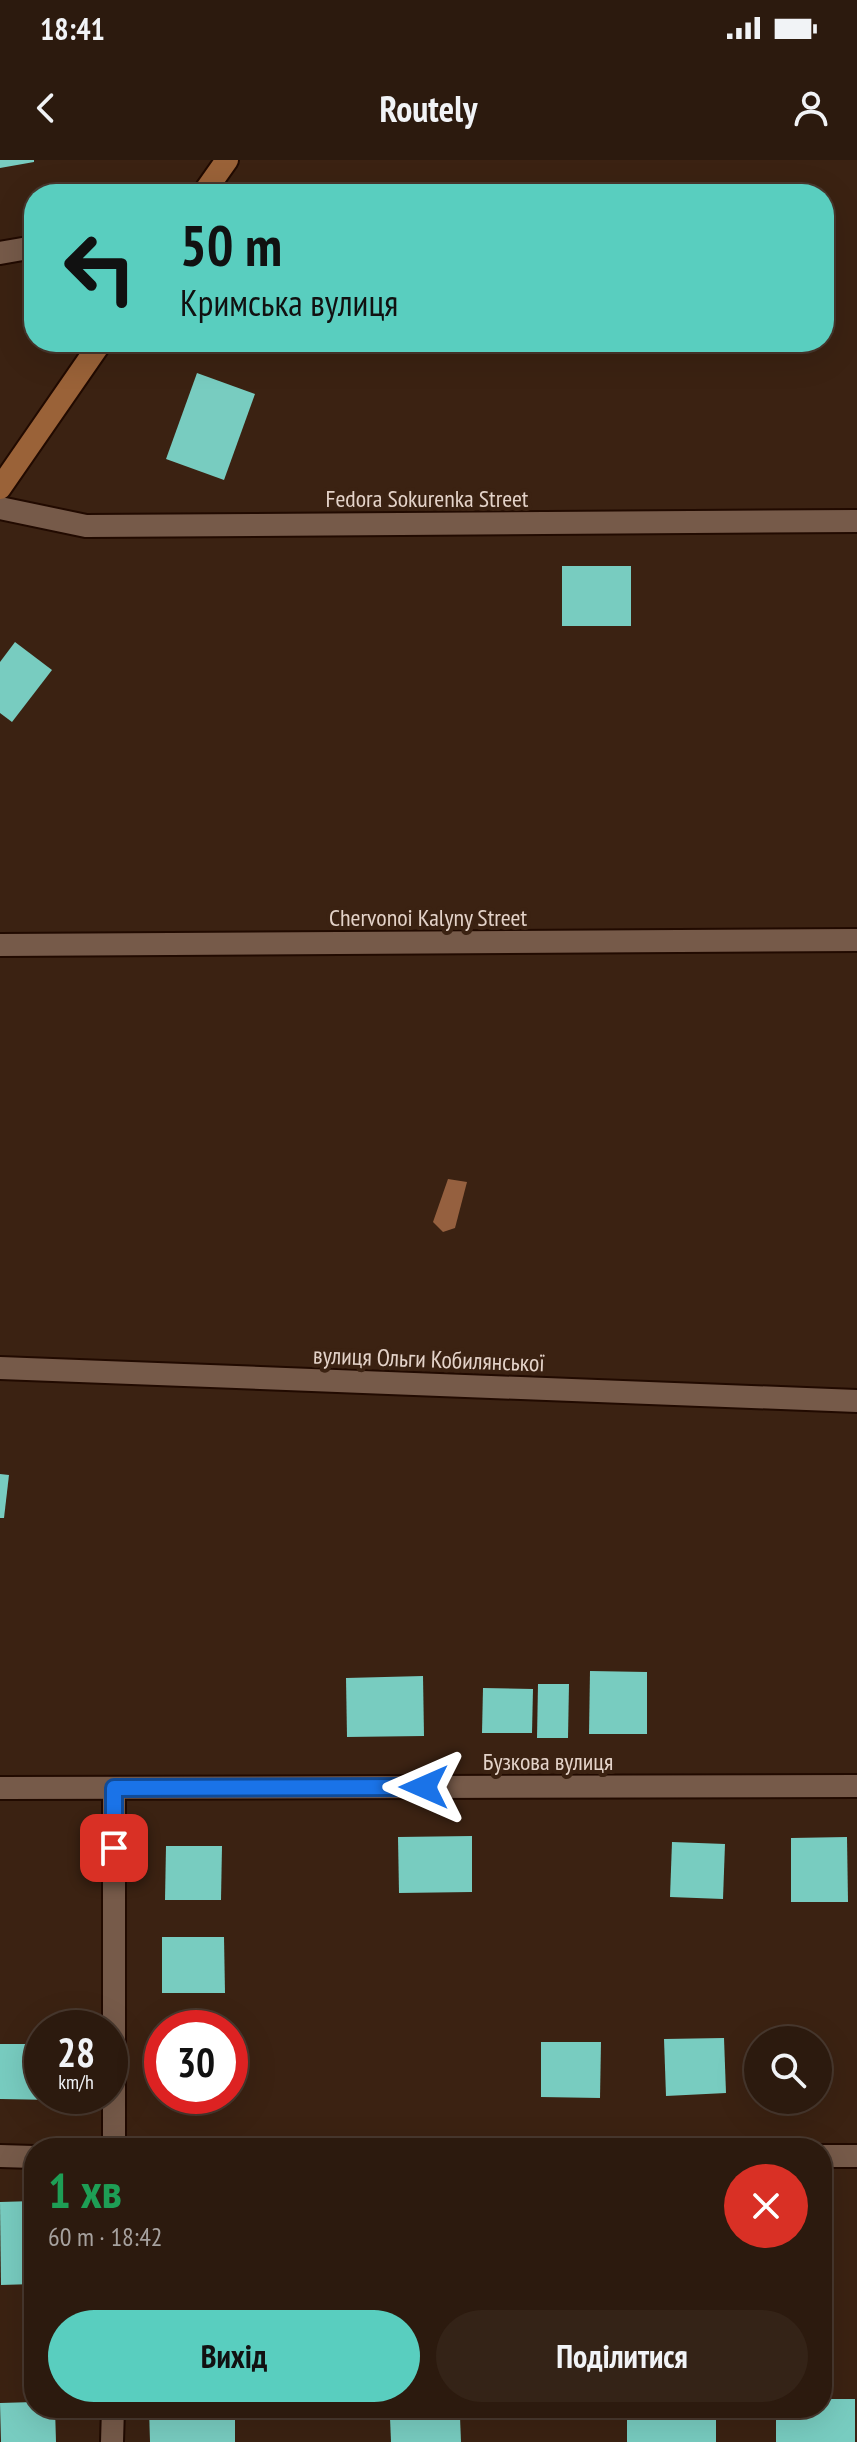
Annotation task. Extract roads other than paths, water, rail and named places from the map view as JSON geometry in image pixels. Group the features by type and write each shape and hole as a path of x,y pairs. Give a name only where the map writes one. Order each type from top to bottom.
{"main road":[{"path":"210,184 227,160"},
{"path":"0,488 94,352"}],"street":[{"path":"0,253 24,249"},
{"name":"Fedora Sokurenka Street","path":"0,508 86,526 857,521"},
{"name":"Chervonoi Kalyny Street","path":"0,945 857,940"},
{"name":"вулиця Ольги Кобилянської","path":"0,1368 857,1401"},
{"name":"Бузкова вулиця","path":"0,1788 857,1786"},
{"path":"114,1788 114,2138"},
{"path":"0,2156 24,2157"},
{"path":"832,2156 857,2156"},
{"path":"112,2442 113,2418"}]}
